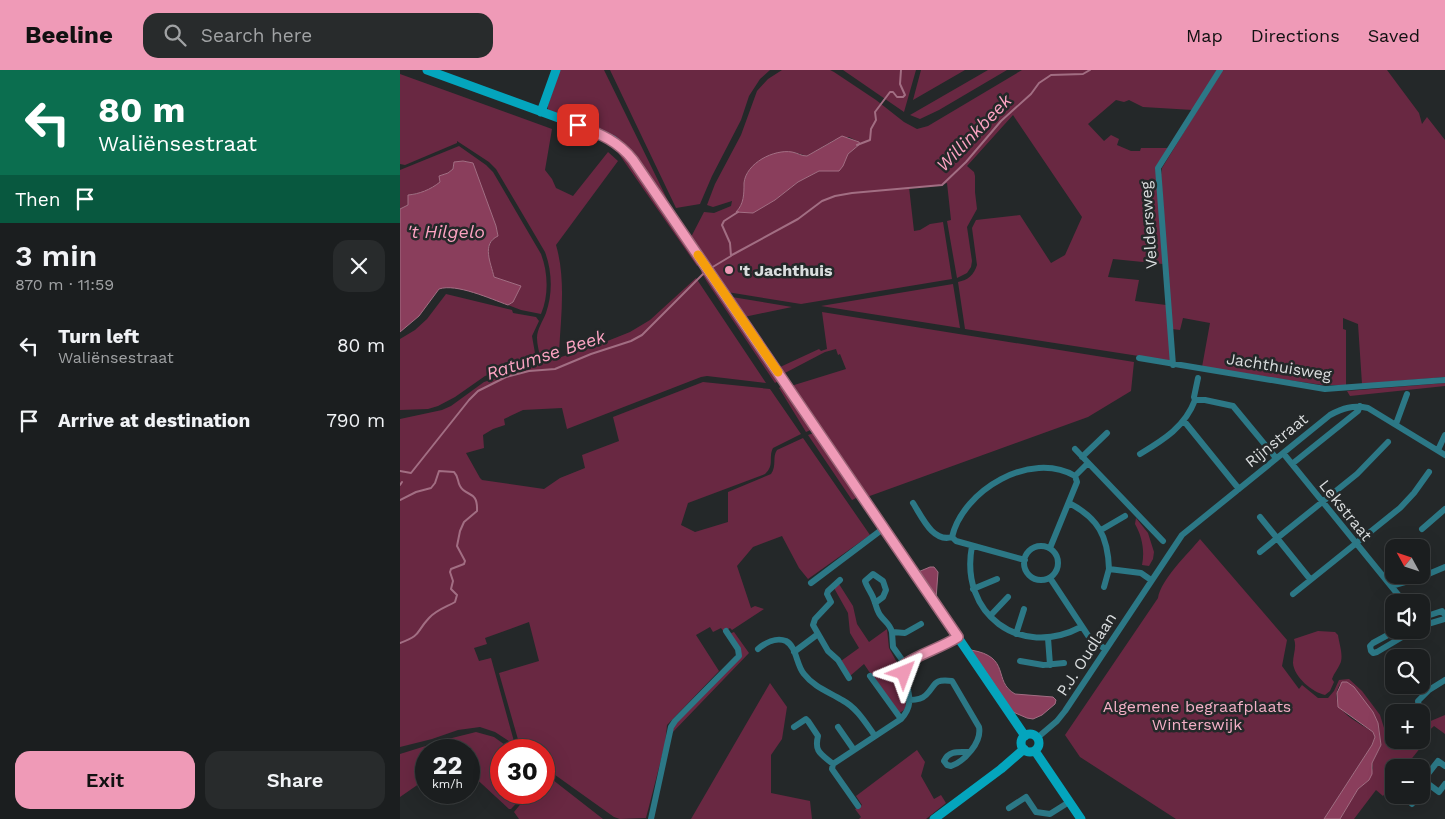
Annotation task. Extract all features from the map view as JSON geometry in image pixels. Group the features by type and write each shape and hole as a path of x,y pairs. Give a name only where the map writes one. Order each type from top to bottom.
{"street":[{"path":"427,70 606,136 620,145 633,160 708,269 1025,736"},
{"path":"541,112 556,70"},
{"name":"Veldersweg","path":"1173,365 1158,168 1220,70"},
{"name":"Jachthuisweg","path":"1139,358 1325,389 1445,380"},
{"path":"1140,454 1168,436 1184,421 1195,400 1198,378"},
{"path":"1396,424 1407,394"},
{"path":"1195,400 1233,406 1276,458"},
{"path":"1292,464 1358,411 1360,406 1376,412 1445,455"},
{"name":"Rijnstraat","path":"1151,580 1182,535 1330,415 1346,407 1360,406"},
{"path":"1184,421 1239,489"},
{"path":"1082,457 1108,433"},
{"path":"1438,450 1445,434"},
{"path":"1260,552 1357,474 1388,442"},
{"path":"1075,449 1163,541"},
{"name":"Lekstraat","path":"1283,453 1398,594"},
{"path":"1075,476 1088,463"},
{"path":"952,537 961,516 970,503 983,490 1003,478 1033,469 1049,469 1075,476"},
{"path":"1293,594 1407,501 1429,472"},
{"path":"1050,548 1077,482 1075,476"},
{"path":"914,503 937,535 945,539 952,537"},
{"path":"1069,503 1091,517 1101,530 1108,553 1109,569 1104,587"},
{"path":"1422,529 1445,509"},
{"path":"1101,530 1125,516"},
{"path":"1260,517 1310,579"},
{"path":"811,583 884,528"},
{"path":"952,537 956,541 1025,560"},
{"path":"972,546 969,562 973,589 984,609 998,624 1016,634 1048,638 1082,627"},
{"path":"1044,546 1050,548 1058,559 1056,573 1044,580 1031,577 1024,566 1025,560 1032,549 1044,546"},
{"path":"1391,586 1419,578 1445,567"},
{"path":"1109,569 1141,573 1151,580"},
{"path":"1050,578 1089,637 1105,649"},
{"path":"973,589 997,579"},
{"path":"840,580 828,591 827,594 831,602 815,619 814,628 828,651 838,660 849,678"},
{"name":"P.J. Oudlaan","path":"1037,738 1065,711 1151,580"},
{"path":"990,616 1008,597"},
{"path":"833,764 901,719 907,712 910,700 904,673 905,664 895,652 890,625 879,614 875,603"},
{"path":"1016,634 1024,609"},
{"path":"1430,615 1442,611 1445,617 1430,623"},
{"path":"892,632 905,633 920,624"},
{"path":"650,819 671,727 739,656 738,649 726,631"},
{"path":"794,652 818,634"},
{"path":"1385,636 1373,643 1370,646 1370,651 1377,652 1399,639"},
{"path":"905,664 942,647 958,637"},
{"path":"1048,638 1050,665"},
{"path":"758,649 765,643 776,640 784,640 791,645 804,674 825,692 842,700 858,712 875,736"},
{"path":"1020,661 1050,665 1064,663"},
{"path":"870,676 901,719"},
{"path":"910,700 925,696 933,685 941,680 952,681 979,727 980,733 969,752"},
{"path":"1418,704 1418,701 1429,690 1445,681"},
{"path":"794,727 806,719 818,736 817,750 833,764"},
{"path":"838,727 854,750"},
{"path":"1025,736 1032,735 1037,738 1038,746 1034,751"},
{"path":"1025,736 1022,744 1024,749 1031,752 1034,751"},
{"path":"934,819 1001,769 1024,749"},
{"path":"1034,751 1081,819"},
{"path":"1430,772 1438,761 1445,766"},
{"path":"833,764 832,769 858,806"},
{"path":"1430,787 1439,792 1445,784"},
{"path":"1009,808 1026,798 1036,812 1050,814 1069,802"}],"green space":[{"path":"560,70 604,70 672,209 669,209 627,148 548,111 548,105"},
{"path":"610,70 770,70 760,79 749,96 741,120 700,204 676,208"},
{"path":"782,70 830,70 876,100 904,122 917,129 928,126 1022,70 1217,70 1193,110 1143,107 1129,100 1124,102 1116,100 1088,124 1104,141 1111,135 1119,139 1117,145 1131,151 1140,151 1141,148 1169,148 1160,163 1163,264 1113,259 1108,277 1139,280 1135,301 1166,305 1171,361 965,329 958,282 970,276 977,265 972,228 976,220 1020,215 1051,263 1065,255 1082,217 1013,115 967,166 974,172 975,176 977,209 967,227 972,261 967,273 957,278 947,221 951,220 947,183 935,186 909,187 914,231 930,224 943,222 952,279 801,304 727,292 690,239 704,212 714,213 731,206 732,201 713,207 707,205 715,184 741,135 757,91 768,79","holes":["849,137 860,144 845,159 829,171 819,171 798,182 775,200 753,212 737,212 741,208 744,197 744,181 747,173 757,162 794,152 807,156 834,140"]},
{"path":"843,70 916,70 904,112"},
{"path":"921,70 965,70 913,100"},
{"path":"988,70 1007,70 920,119 910,115"},
{"path":"1222,70 1387,70 1419,113 1422,124 1427,117 1445,140 1445,377 1362,384 1358,324 1343,318 1343,329 1346,330 1346,385 1322,385 1202,367 1210,323 1183,318 1180,330 1172,329 1162,168"},
{"path":"400,74 552,129 545,170 556,188 573,196 608,152 618,161 556,245 562,285 559,352 540,357 537,335 550,298 551,282 549,267 545,252 496,169 489,162 457,141 457,143 405,165 400,164"},
{"path":"612,144 624,154 701,262 697,266"},
{"path":"459,146 493,172 541,254 547,284 544,307 541,314 508,305 513,302 509,282 494,278 488,255 490,244 498,235 496,226 467,161 453,164 453,169 439,176 440,182 438,184 424,192 408,195 408,205 400,209 400,170"},
{"path":"704,268 780,380 775,383 707,282 701,272"},
{"path":"696,278 766,383 707,376 701,377 567,429 562,408 523,410 504,419 505,425 483,435 484,448 466,453 480,478 482,480 544,489 560,478 585,468 582,455 619,441 613,417 703,382 770,389 801,434 773,448 770,468 765,474 688,503 681,525 695,532 728,522 728,492 771,474 777,450 803,438 870,535 808,579 799,568 782,536 753,547 737,566 751,608 755,606 764,609 732,630 730,628 724,632 721,628 713,632 710,627 696,635 719,671 667,725 665,744 646,818 620,819 614,817 555,775 555,739 518,739 499,673 539,661 529,622 485,638 487,644 474,648 479,661 491,658 513,739 506,739 495,732 480,727 458,730 432,739 415,739 415,743 400,747 400,419 442,410 451,406 484,382 595,346 630,332 650,320"},
{"path":"953,284 960,328 821,306"},
{"path":"446,294 512,310 513,313 536,317 539,321 532,336 536,359 485,376 455,397 438,406 428,409 400,410 400,339 415,330 427,319"},
{"path":"732,297 792,307 744,317"},
{"path":"822,312 1134,362 1131,391 1088,417 867,497 791,386 846,369 840,354 838,355 836,349 825,352 783,374 778,368 819,349 821,351 827,349"},
{"path":"1445,383 1445,386 1350,396 1347,391"},
{"path":"783,385 813,429 806,432 779,388"},
{"path":"814,433 858,497 852,500 808,435"},
{"path":"1136,518 1148,533 1154,552 1149,566 1142,565 1143,549 1135,524"},
{"name":"Algemene begraafplaats Winterswijk","path":"1200,539 1287,640 1282,666 1299,689 1302,685 1318,698 1328,698 1339,680 1349,679 1362,691 1380,715 1385,731 1385,749 1419,749 1411,759 1385,759 1385,793 1383,796 1376,790 1354,819 1340,819 1358,789 1369,780 1373,768 1372,763 1381,745 1379,729 1340,684 1337,700 1340,707 1351,718 1373,732 1375,737 1372,745 1324,819 1176,819 1080,757 1065,735 1158,598 1164,583"},
{"path":"839,584 853,606 857,624 869,642 887,629 889,648 900,668 906,706 898,714 864,664 850,676 841,661 859,648 850,633 848,613 834,588"},
{"path":"1318,631 1335,632 1338,635 1341,653 1340,664 1332,679 1334,682 1330,691 1325,695 1304,683 1294,668 1293,663 1294,639"},
{"path":"734,632 749,653 671,734 673,725 739,656 729,634"},
{"path":"770,683 787,707 782,739 771,755 771,793 810,801 812,819 691,819"},
{"path":"1445,715 1445,734 1434,726 1430,730 1430,721"},
{"path":"476,732 497,739 490,739 490,791 480,782 480,739 448,739"},
{"path":"415,749 415,787 400,797 400,754"},
{"path":"917,750 925,762 921,776 934,799 941,795 946,803 926,819 859,819 861,817 855,809 862,805 856,796"},
{"path":"555,782 603,819 519,819 514,812 521,804 555,804"},
{"path":"504,804 516,804 511,809"}],"water":[{"path":"842,136 860,144 848,154 839,171 819,171 798,182 775,200 753,213 736,212 744,195 746,176 755,164 769,155 777,153 792,152 807,156"},
{"name":"'t Hilgelo","path":"454,162 473,163 496,226 498,236 493,239 488,249 494,277 521,286 513,302 508,305 464,290 455,288 439,289 419,316 400,332 400,209 408,205 408,195 420,193 432,187 440,182 439,176 453,169"},
{"path":"934,567 938,572 936,599 918,572"},
{"path":"971,650 984,653 992,658 1000,670 1004,683 1015,694 1053,697 1056,700 1055,704 1042,715 1033,719 1013,712"},
{"path":"1342,682 1347,682 1354,687 1373,712 1378,723 1381,745 1372,763 1372,774 1369,780 1358,789 1340,819 1324,819 1372,745 1375,737 1373,732 1338,707 1337,693"}],"waterway":[{"name":"Ratumse Beek","path":"857,145 870,140 871,129 876,120 875,112 890,92 893,92 897,97 905,95 900,84 901,70"},
{"name":"Willinkbeek","path":"732,255 798,219 822,201 835,196 942,185 966,162 1001,121 1031,94 1039,83 1051,75 1083,74 1090,70"},
{"name":"Ratumse Beek","path":"711,268 731,256 730,243 722,225 724,221 738,212"},
{"name":"Ratumse Beek","path":"400,471 411,473 478,391 506,377 529,371 555,369 591,354 631,341 642,335 705,272"},
{"name":"Ratumse Beek","path":"400,500 416,492 431,488 439,471 454,472 462,489 474,497 477,504 477,511 464,522 460,531 457,546 465,561 464,564 451,569 450,572 453,581 451,589 457,595 455,602 429,618 415,636 400,643"}],"slow traffic":[{"path":"698,255 778,372"}],"place":[{"name":"'t Jachthuis","path":"729,270"}],"route":[{"path":"578,125 613,140 633,160 958,637 942,647 905,664 904,673"}]}
